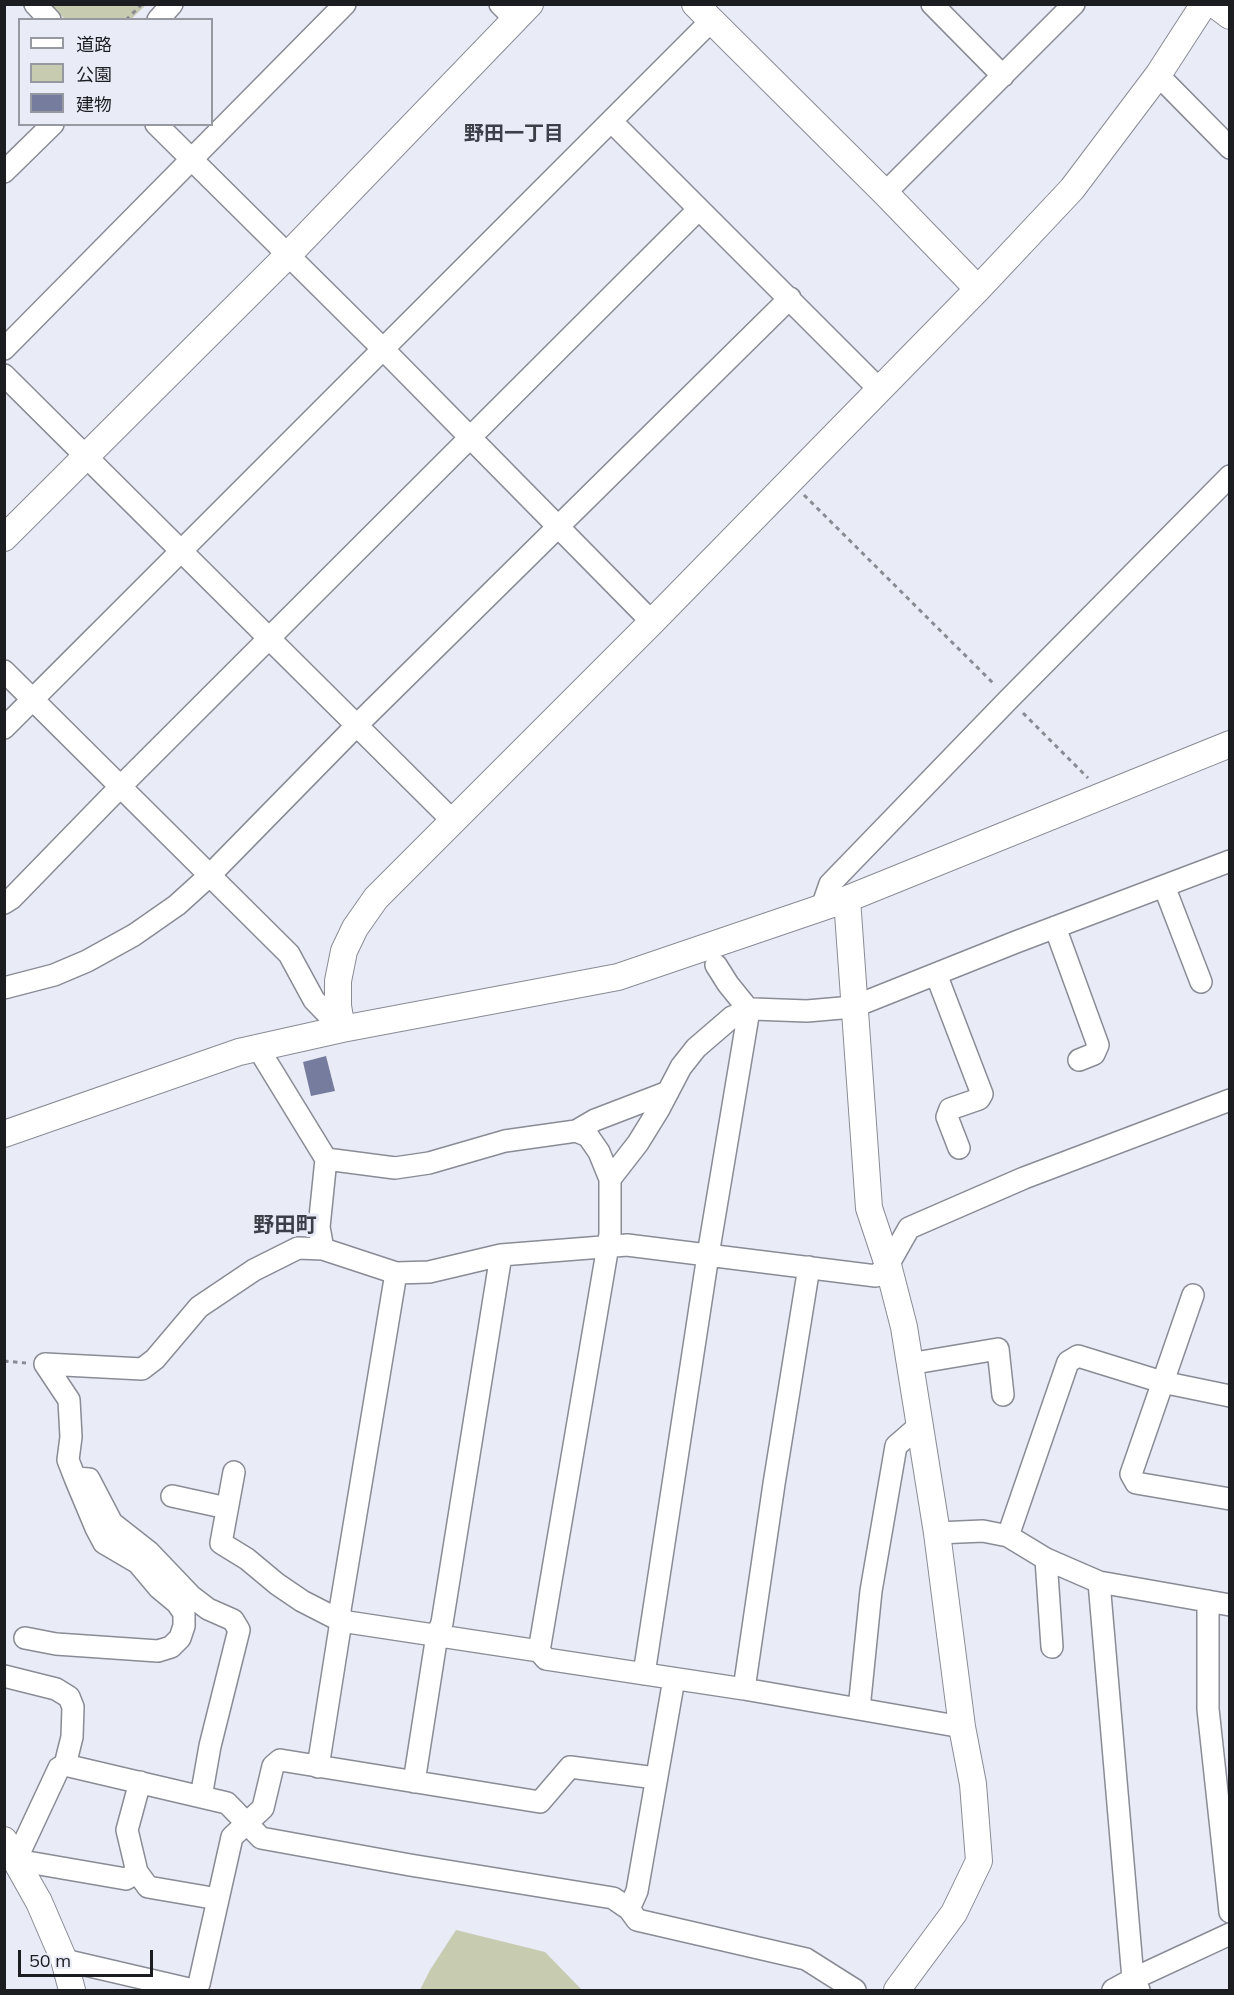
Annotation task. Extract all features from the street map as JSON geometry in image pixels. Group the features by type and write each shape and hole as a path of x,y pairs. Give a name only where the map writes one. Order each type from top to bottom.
{"street":[{"path":"35,4 48,18"},
{"path":"160,18 172,4"},
{"path":"4,349 345,4"},
{"path":"932,4 1003,76"},
{"path":"885,194 1074,4"},
{"path":"342,1029 338,1006 338,981 344,951 355,928 376,898 652,622 978,289 1072,189 1158,75 1204,4"},
{"path":"1214,4 1230,16"},
{"path":"4,538 287,256 515,9"},
{"path":"4,728 611,121 703,13 978,289"},
{"path":"1158,75 1230,148"},
{"path":"611,121 879,389"},
{"path":"4,172 51,126"},
{"path":"158,126 384,350 652,622"},
{"path":"4,903 12,898 120,787 698,210"},
{"path":"4,988 54,975 97,956 134,935 177,905 209,876 356,726 790,298"},
{"path":"4,375 454,822"},
{"path":"822,907 830,884 1230,476"},
{"path":"4,671 289,954 314,1000 342,1029"},
{"path":"4,1134 228,1056 258,1048 342,1029 618,977 847,899 1230,744"},
{"path":"610,1179 638,1143 681,1067 696,1048 732,1017 753,1009 807,1011 853,1007 1230,861"},
{"path":"1164,886 1201,982"},
{"path":"847,899 869,1208 888,1265 904,1327 937,1533 962,1727 973,1784 979,1861 954,1913 897,1990"},
{"path":"1055,927 1098,1045 1094,1054 1079,1060"},
{"path":"644,1674 708,1255 749,1010 716,965"},
{"path":"936,974 982,1094 979,1099 950,1109 947,1117 959,1148"},
{"path":"258,1048 326,1159 319,1227 323,1249"},
{"path":"326,1159 395,1168 438,1160 505,1141 576,1131 595,1120 668,1092"},
{"path":"25,1638 56,1644 158,1651 171,1647 180,1638 184,1626 184,1613 177,1603 159,1588 138,1563 104,1543 96,1528 68,1460 71,1437 69,1400 45,1364 142,1369 155,1359 199,1307 254,1270 298,1248 323,1249 396,1273 429,1272 501,1255 627,1245 876,1276 888,1265 909,1228 1024,1178 1230,1100"},
{"path":"539,1651 610,1234 610,1179 588,1136 576,1131"},
{"path":"414,1782 501,1255"},
{"path":"744,1689 809,1267"},
{"path":"318,1767 341,1621 340,1610 396,1273"},
{"path":"1193,1295 1131,1474 1136,1483 1230,1499"},
{"path":"909,1364 998,1349 1003,1395"},
{"path":"1008,1536 1068,1362 1078,1356 1162,1382 1230,1396"},
{"path":"859,1709 872,1591 896,1446 919,1426"},
{"path":"234,1472 221,1544 247,1559 277,1584 303,1601 341,1621 539,1651 546,1659 744,1689 962,1727"},
{"path":"75,1478 88,1479 112,1523 149,1552 191,1596 208,1609 233,1620 239,1630 215,1725 201,1797"},
{"path":"172,1496 227,1508"},
{"path":"937,1533 983,1531 1008,1536 1046,1559 1099,1582 1230,1605"},
{"path":"1046,1559 1052,1647"},
{"path":"1099,1582 1136,1985"},
{"path":"1208,1601 1208,1709 1230,1912"},
{"path":"4,1676 56,1689 69,1697 73,1707 72,1737 64,1765 59,1768 10,1850"},
{"path":"629,1909 638,1891 674,1678"},
{"path":"64,1960 172,1988 193,1990 199,1984 232,1837 263,1808 273,1766 280,1760 540,1802 570,1767 656,1779"},
{"path":"64,1765 227,1803 261,1838 614,1898 629,1909 637,1920 806,1959 855,1990"},
{"path":"140,1782 127,1830 137,1872 148,1887 218,1899"},
{"path":"10,1850 126,1879 137,1872"},
{"path":"10,1850 39,1902 64,1960 72,1990"},
{"path":"1113,1990 1136,1985 1230,1934"}],"path":[{"path":"128,18 141,4"},
{"path":"790,481 1104,795"}],"green space":[{"path":"50,5 146,5 132,18 64,18"},
{"path":"456,1930 545,1952 582,1990 420,1990"}],"building":[{"path":"326,1056 335,1091 311,1096 303,1062"}],"district":[{"name":"野田一丁目","path":"514,134"},
{"name":"野田町","path":"285,1226"}]}
